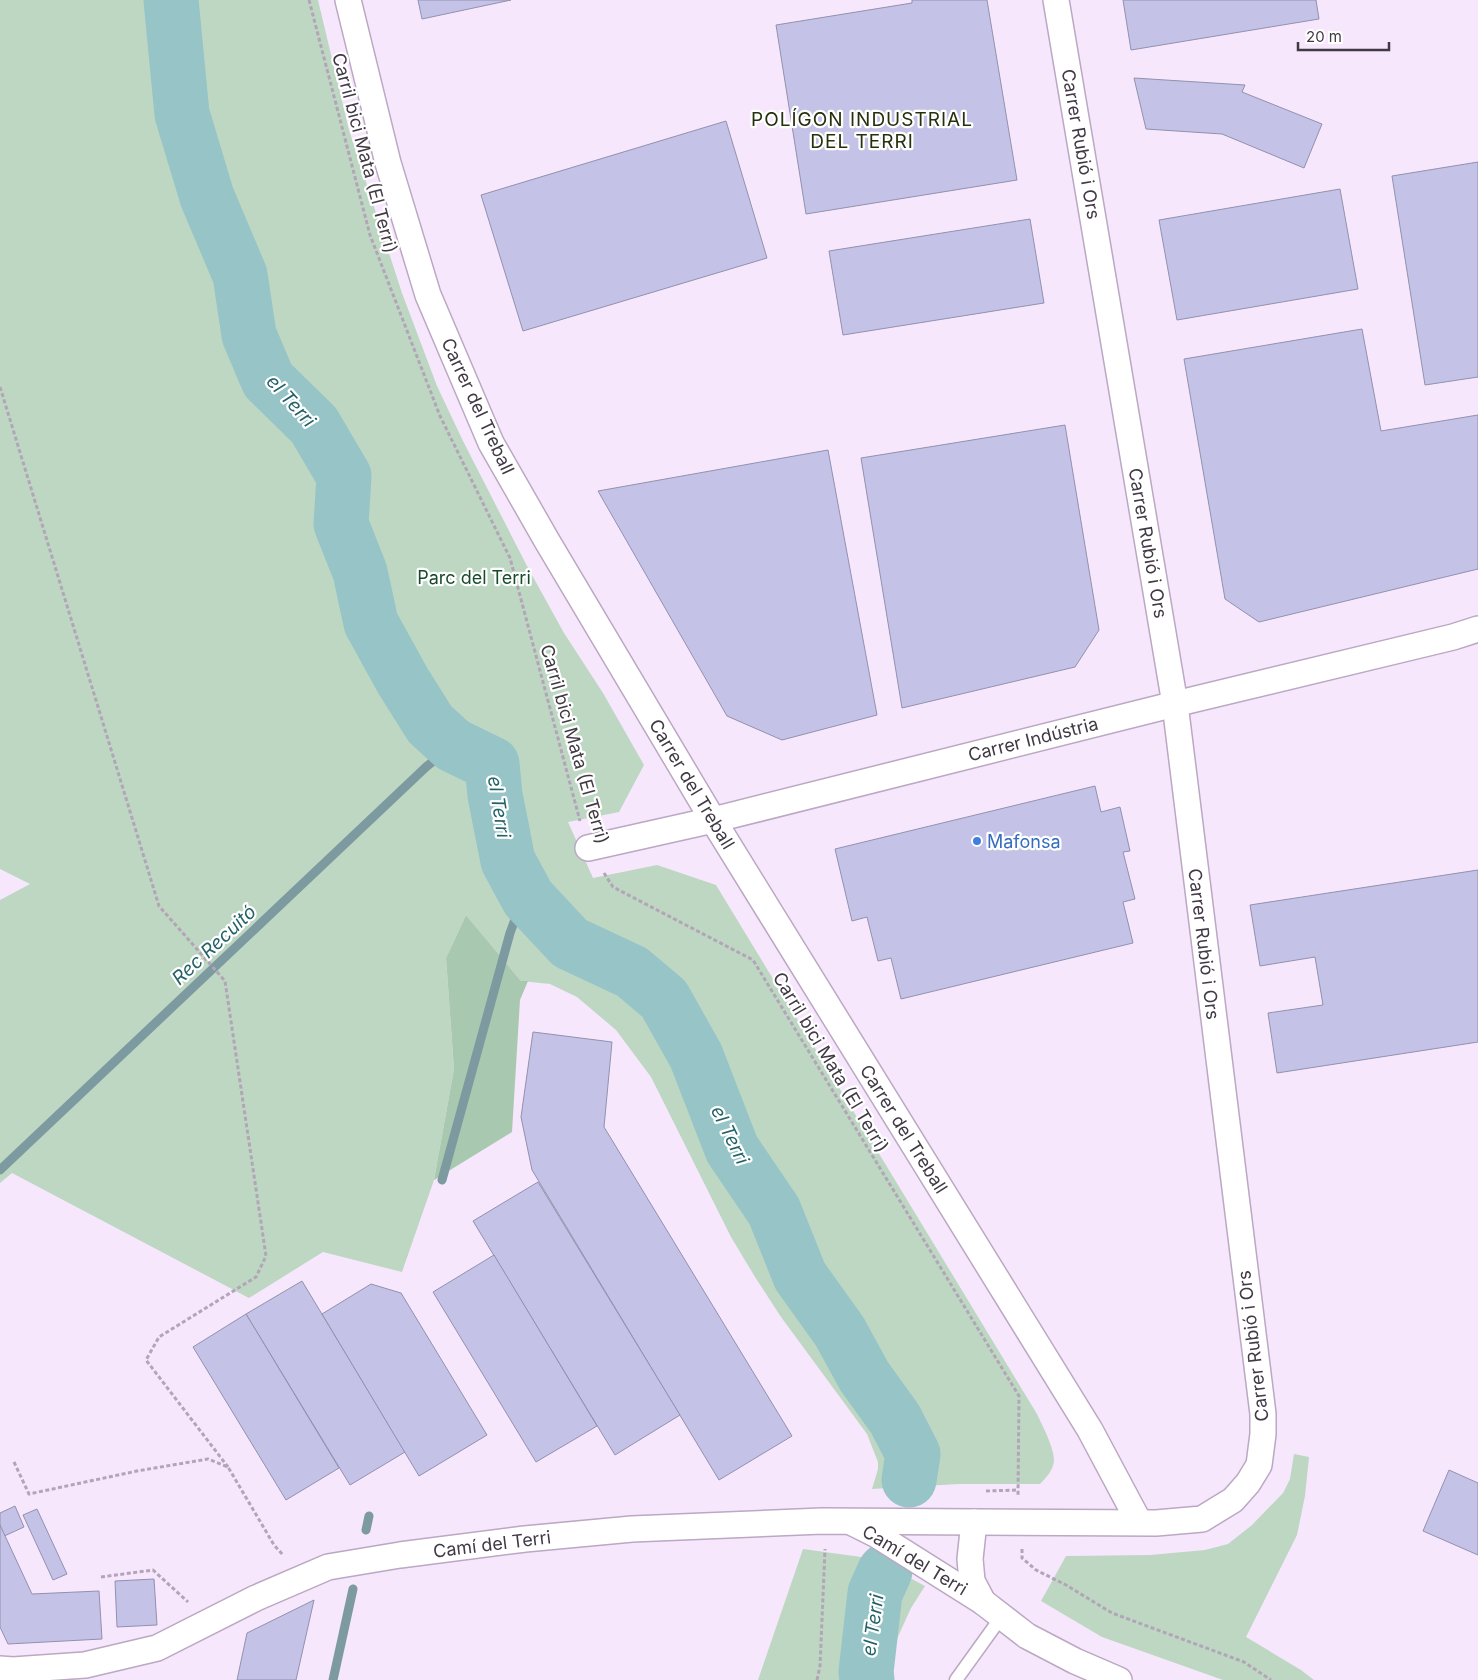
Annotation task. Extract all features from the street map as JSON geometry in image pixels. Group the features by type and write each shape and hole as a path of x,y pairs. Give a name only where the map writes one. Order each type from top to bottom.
{"street":[{"name":"Carrer del Treball","path":"348,0 388,163 428,295 491,443 713,820 1090,1430 1139,1522"},
{"name":"Carrer Rubió i Ors","path":"850,1522 1156,1522 1202,1519 1234,1500 1259,1464 1263,1434 1263,1414 1175,704 1056,0"},
{"name":"Carrer Indústria","path":"588,848 713,820 1175,704 1453,637 1478,629"},
{"name":"Camí del Terri","path":"0,1669 13,1670 85,1665 157,1648 256,1598 328,1567 400,1555 525,1539 632,1529 822,1521 850,1522 875,1534 992,1609 1027,1636 1109,1678"},
{"name":"Camí del Terri","path":"974,1522 970,1559 972,1581 992,1609"}],"lane":[{"path":"956,1680 992,1609"}],"path":[{"name":"Carril bici Mata (El Terri)","path":"309,0 370,235 440,416 510,558 588,848 613,887 753,960 1019,1396 1018,1490 1022,1558 1036,1570 1066,1585 1112,1613 1244,1662 1270,1680"},
{"path":"0,387 159,906 226,981 266,1256 256,1277 159,1337 146,1360 228,1467 274,1545 304,1578"},
{"path":"14,1462 28,1494 137,1471 208,1459 228,1467"},
{"path":"817,1680 820,1666 824,1556 822,1521"},
{"path":"101,1577 153,1570 191,1604 217,1618"}],"green space":[{"name":"Parc del Terri","path":"0,0 318,0 349,130 402,293 437,386 527,566 564,633 603,693 644,765 619,812 568,822 593,878 657,865 716,885 1037,1414 1050,1443 1054,1460 1051,1470 1040,1484 959,1484 872,1489 878,1469 878,1462 867,1434 781,1317 755,1277 731,1237 651,1077 616,1030 577,997 550,984 521,981 466,915 446,958 454,1069 434,1180 402,1272 323,1252 249,1298 12,1173 0,1183 0,900 30,884 0,869"},
{"path":"466,915 521,981 528,981 520,1000 512,1132 434,1180 454,1069 446,958"},
{"path":"1294,1454 1309,1457 1305,1496 1297,1535 1246,1637 1301,1670 1314,1680 1223,1680 1102,1637 1041,1601 1066,1556 1150,1555 1205,1550 1228,1544 1252,1525 1283,1493 1290,1479"},
{"path":"803,1549 878,1561 925,1586 911,1608 891,1652 891,1680 758,1680"}],"building":[{"path":"418,0 511,0 422,19"},
{"path":"912,0 987,0 1017,180 806,214 776,25 912,3"},
{"path":"1123,0 1316,0 1319,19 1131,50"},
{"path":"1134,78 1245,85 1242,92 1322,124 1304,168 1222,134 1146,129"},
{"path":"726,121 767,258 523,331 481,195"},
{"path":"1478,162 1478,377 1425,385 1392,176"},
{"path":"1340,189 1358,289 1177,320 1159,220"},
{"path":"1030,219 1044,303 843,335 829,251"},
{"path":"1362,329 1381,431 1478,415 1478,569 1259,622 1225,599 1184,359"},
{"path":"1065,425 1099,630 1075,667 902,708 861,458"},
{"path":"828,450 877,715 782,740 727,716 598,491"},
{"path":"1095,786 1101,812 1120,807 1130,851 1123,852 1135,899 1123,902 1133,943 901,999 891,958 878,961 867,917 852,921 835,849"},
{"path":"1478,870 1478,1042 1277,1073 1268,1013 1323,1005 1315,957 1260,966 1250,905"},
{"path":"533,1032 612,1042 604,1127 792,1436 719,1480 532,1170 521,1117"},
{"path":"538,1182 680,1415 615,1455 473,1221"},
{"path":"494,1255 597,1426 536,1462 433,1292"},
{"path":"302,1281 405,1452 350,1485 246,1314"},
{"path":"371,1284 401,1293 487,1435 419,1476 322,1314"},
{"path":"246,1314 339,1468 286,1500 193,1347"},
{"path":"1449,1470 1478,1483 1478,1555 1423,1531"},
{"path":"15,1506 24,1527 0,1538 0,1513"},
{"path":"37,1509 67,1574 53,1580 23,1515"},
{"path":"0,1525 32,1594 99,1591 102,1639 8,1644 0,1627"},
{"path":"154,1579 157,1625 117,1627 115,1581"},
{"path":"314,1600 296,1680 237,1680 247,1633"}],"waterway":[{"name":"el Terri","path":"171,0 182,114 207,197 240,275 249,335 268,380 314,425 344,476 341,524 360,572 371,623 403,681 430,724 453,745 492,764 495,795 508,861 528,898 570,943 632,972 664,999 696,1056 732,1149 774,1211 800,1276 840,1332 864,1376 895,1419 913,1454 909,1480"},
{"name":"Rec Recuitó","path":"0,1170 426,767 453,745"},
{"path":"442,1180 510,933 520,906 528,898"},
{"path":"366,1530 369,1516"},
{"name":"el Terri","path":"867,1680 866,1672 875,1593 885,1571"},
{"path":"333,1680 353,1589"}],"place":[{"name":"Mafonsa","path":"977,841"}],"district":[{"name":"POLÍGON INDUSTRIAL DEL TERRI","path":"862,130"}]}
